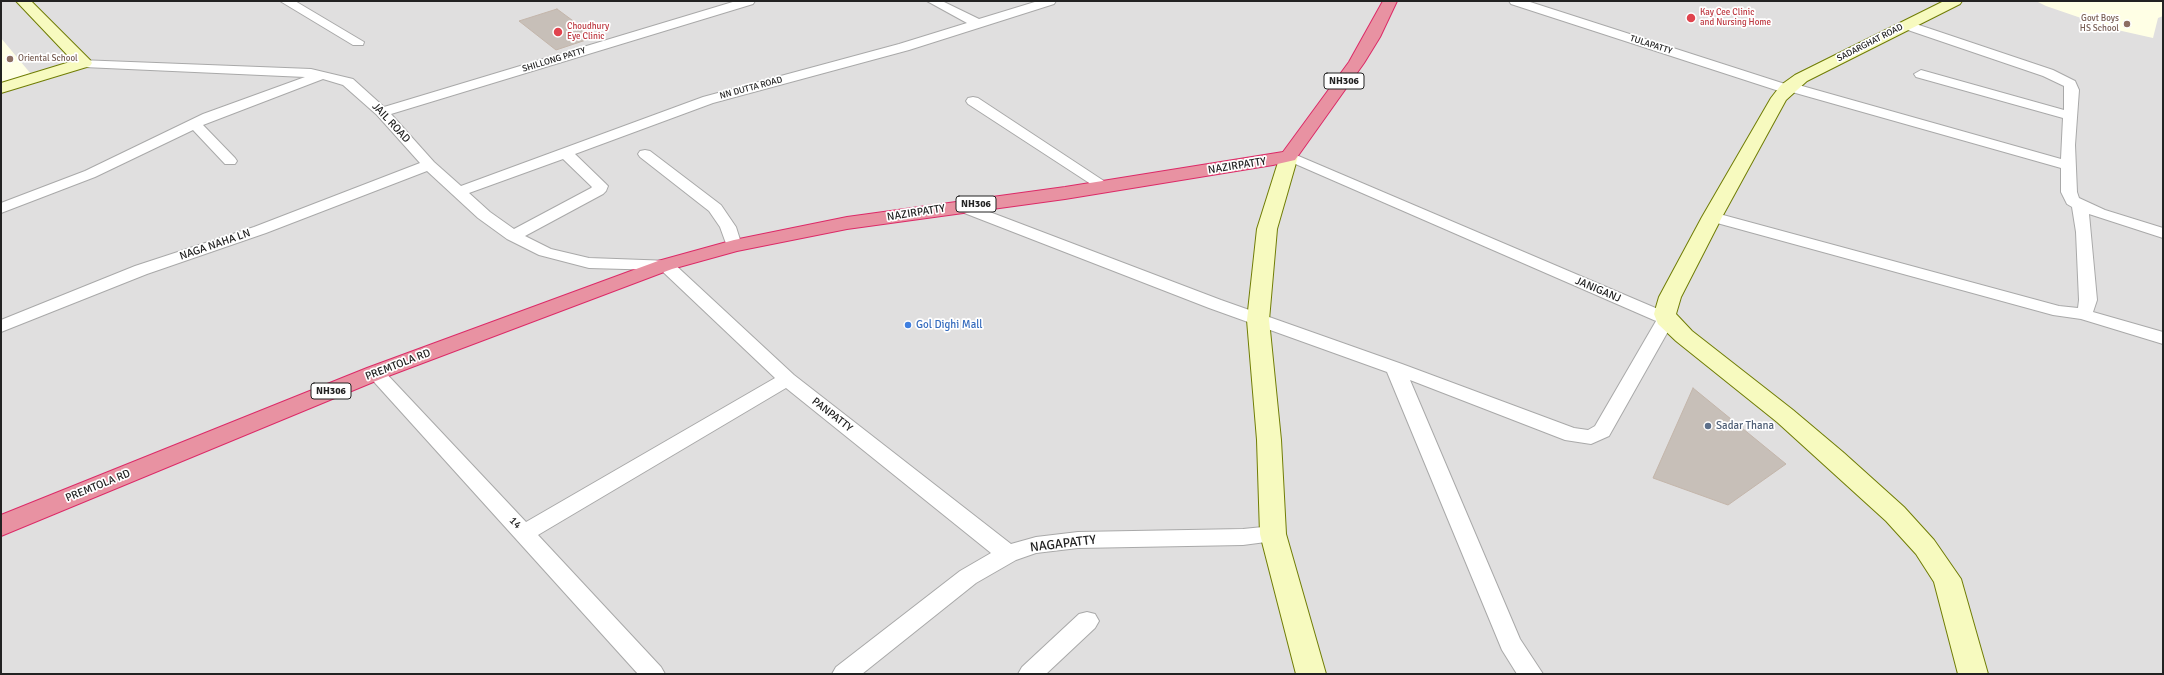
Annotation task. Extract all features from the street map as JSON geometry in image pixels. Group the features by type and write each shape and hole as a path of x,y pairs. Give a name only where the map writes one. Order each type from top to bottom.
{"highway":[{"name":"NH306","path":"1289,156 1356,63 1372,37 1390,1"},
{"name":"NAZIRPATTY","path":"665,265 734,246 847,224 960,206 1105,187 1273,160 1289,156"},
{"name":"PREMTOLA RD","path":"1,526 375,373 665,265"}],"street":[{"path":"1,88 84,63 23,1"},
{"path":"286,1 358,42"},
{"name":"SHILLONG PATTY","path":"382,112 749,1"},
{"path":"933,1 978,24"},
{"name":"NN DUTTA ROAD","path":"459,192 714,98 860,59 1050,1"},
{"name":"TULAPATTY","path":"1515,1 1789,88 2068,166"},
{"name":"SADARGHAT ROAD","path":"1789,88 1801,78 1955,1"},
{"path":"1906,25 2064,80 2070,84 2072,90 2068,166 2069,192 2073,201 2080,205 2163,233"},
{"name":"JAIL ROAD","path":"84,63 163,65 322,75 348,82 382,112 430,165 484,215 513,236 545,252 589,263 665,265"},
{"path":"1921,74 2070,116"},
{"path":"1,208 90,174 194,123 322,75"},
{"path":"1789,88 1779,98 1712,217 1670,297 1665,314 1666,320 1785,416 1835,459 1895,514 1925,547 1948,579 1973,674"},
{"path":"973,101 1105,187"},
{"path":"194,123 230,161"},
{"path":"513,236 598,191 600,186 565,152"},
{"path":"645,154 715,208 728,227 734,246"},
{"path":"1289,156 1267,229 1258,320 1269,440 1274,534 1311,674"},
{"name":"JANIGANJ","path":"1289,156 1666,320"},
{"name":"NAGA NAHA LN","path":"1,326 141,270 260,230 430,165"},
{"path":"2080,205 2084,232 2088,300 2086,309 2082,314"},
{"path":"960,206 1258,320 1396,368 1572,435 1590,437 1602,431 1666,320"},
{"path":"1712,217 2059,311 2082,314 2163,338"},
{"name":"PANPATTY","path":"665,265 787,380 1008,554"},
{"path":"1396,368 1510,643 1520,660 1531,674"},
{"name":"14","path":"375,373 653,674"},
{"path":"524,533 787,380"},
{"name":"NAGAPATTY","path":"844,674 968,577 1008,554 1036,545 1078,540 1243,537 1274,534"},
{"path":"1030,674 1087,621"}],"shaded area":[{"path":"1,1 2163,1 2163,674 1,674"},
{"name":"Govt Boys HS School","path":"2036,1 2163,1 2163,16 2158,18 2153,38 2113,29 2046,6"},
{"name":"Oriental School","path":"1,38 36,80 1,90"}],"building":[{"path":"557,9 595,37 556,50 519,21"},
{"name":"Sadar Thana","path":"1693,388 1786,464 1728,505 1653,478"}],"place":[{"name":"Kay Cee Clinic and Nursing Home","path":"1691,18"},
{"name":"Govt Boys HS School","path":"2127,24"},
{"name":"Choudhury Eye Clinic","path":"558,32"},
{"name":"Oriental School","path":"10,59"},
{"name":"Gol Dighi Mall","path":"908,325"},
{"name":"Sadar Thana","path":"1708,426"}]}
